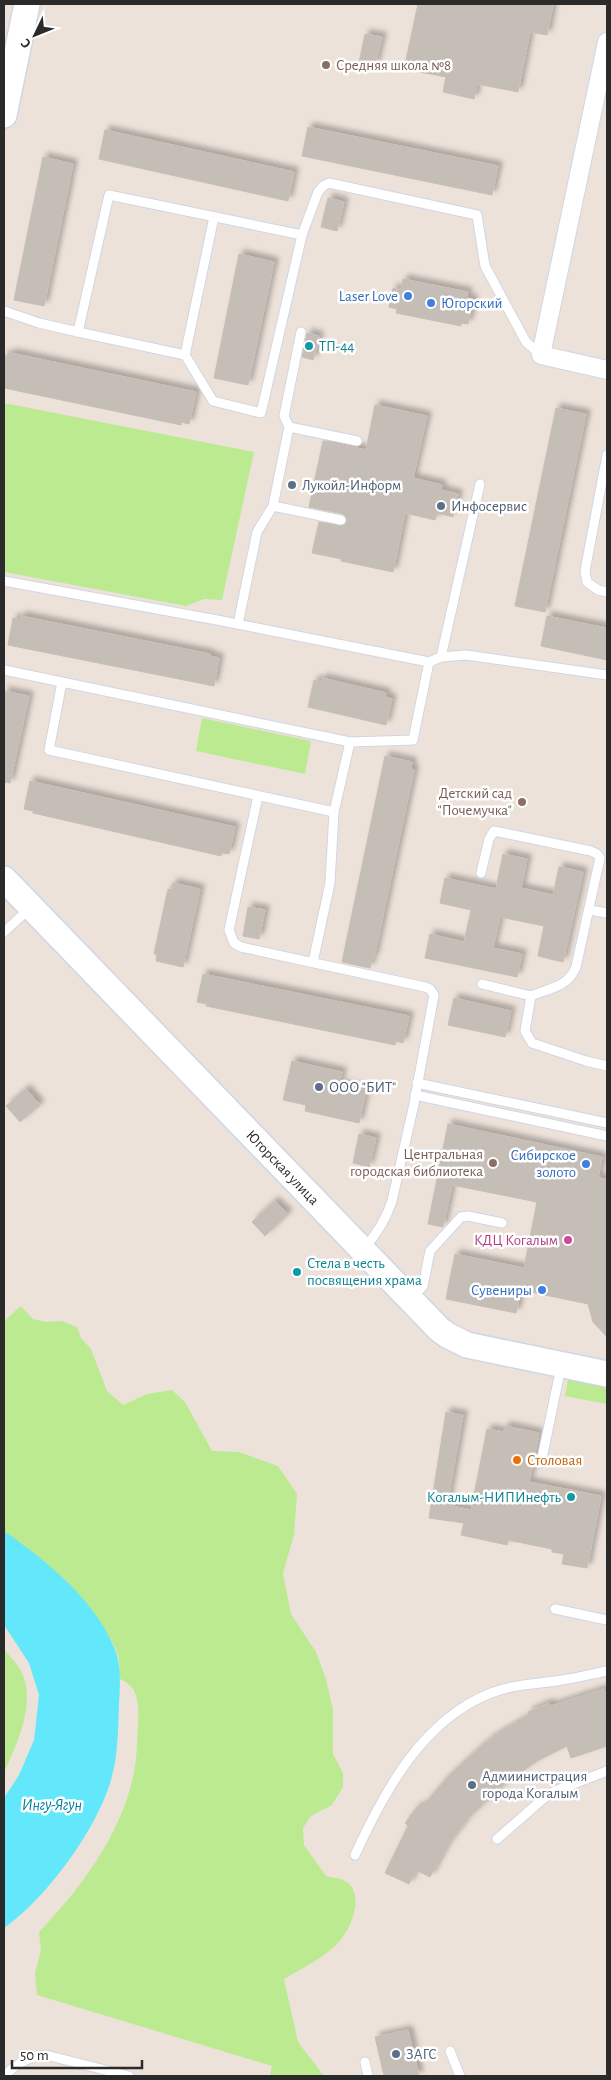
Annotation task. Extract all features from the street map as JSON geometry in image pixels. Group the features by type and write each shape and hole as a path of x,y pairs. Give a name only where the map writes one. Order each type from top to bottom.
{"street":[{"path":"4,115 27,4"},
{"path":"607,42 541,355 607,370"},
{"name":"Югорская улица","path":"4,879 439,1329 457,1341 486,1350 607,1374"}],"lane":[{"path":"214,217 185,355 213,401 261,413 302,235 318,192 329,183 477,214 485,266 526,342 541,355"},
{"path":"78,332 109,195 302,235"},
{"path":"4,311 39,323 185,355"},
{"path":"238,624 257,532 273,506 289,427 284,416 301,332"},
{"path":"289,427 358,441"},
{"path":"607,455 585,571 587,582 598,590 607,592"},
{"path":"442,657 480,484"},
{"path":"273,506 341,520"},
{"path":"4,581 238,624 429,662 442,657 480,656 607,675"},
{"path":"4,670 350,742 413,740 429,662"},
{"path":"62,682 49,750 334,812"},
{"path":"313,962 330,883 334,812 350,742"},
{"path":"258,796 229,930 230,937 241,947 430,989 434,995 418,1083 387,1214 378,1232 363,1250"},
{"path":"481,873 489,839 494,831 590,851 597,854 600,858 572,976 566,982 532,996 482,984"},
{"path":"4,932 31,908"},
{"path":"589,910 607,913"},
{"path":"532,996 525,1031 532,1042 586,1061 607,1066"},
{"path":"418,1083 607,1123"},
{"path":"415,1095 607,1136"},
{"path":"410,1300 423,1286 430,1251 461,1217 468,1216 502,1223"},
{"path":"541,1462 561,1365"},
{"path":"556,1609 607,1620"},
{"path":"354,1855 373,1817 398,1775 428,1737 447,1720 491,1693 506,1688 564,1680 607,1671"},
{"path":"497,1839 544,1798 555,1791 607,1770"},
{"path":"450,2051 460,2076"},
{"path":"4,2076 18,2064 34,2055 46,2055 129,2076"},
{"path":"365,2062 368,2076"}],"green space":[{"path":"4,403 254,452 222,600 204,599 186,606 4,572"},
{"path":"202,718 311,741 305,774 196,751"},
{"path":"21,1306 33,1319 46,1322 62,1321 77,1327 81,1338 91,1349 107,1391 123,1405 147,1394 172,1390 185,1402 212,1451 239,1452 278,1466 297,1494 294,1535 283,1573 291,1614 316,1652 326,1679 333,1710 333,1754 343,1773 343,1787 332,1805 311,1816 303,1828 304,1845 326,1876 346,1881 353,1890 355,1898 353,1917 339,1942 322,1956 284,1979 298,2042 324,2076 270,2076 272,2066 37,1995 35,1973 41,1950 39,1932 83,1880 108,1841 127,1799 137,1751 138,1704 135,1692 127,1683 120,1679 119,1659 115,1648 93,1614 58,1575 4,1531 4,1321"},
{"path":"568,1379 607,1386 607,1404 565,1396"},
{"path":"4,1649 21,1671 27,1696 23,1723 4,1773"}],"water":[{"name":"Ингу-Ягун","path":"4,1531 51,1567 80,1595 93,1611 116,1652 120,1681 116,1752 111,1780 104,1799 82,1841 68,1862 36,1900 4,1928 4,1798 19,1775 34,1740 39,1695 29,1663 4,1625"}],"building":[{"path":"418,4 553,4 547,35 530,32 518,92 477,84 474,99 443,92 446,77 404,69"},
{"path":"365,34 382,37 375,66 359,63"},
{"path":"308,127 498,166 492,195 302,156"},
{"path":"105,130 294,172 288,201 99,159"},
{"path":"43,157 73,164 44,306 14,300"},
{"path":"328,198 344,202 337,231 321,227"},
{"path":"239,254 274,262 248,385 214,378"},
{"name":"Югорский","path":"403,279 468,292 466,298 473,299 468,324 461,323 461,326 396,313 397,309 389,307 393,288 401,290"},
{"name":"ТП-44","path":"307,333 319,336 313,360 302,357"},
{"path":"11,353 196,392 189,424 181,422 181,425 4,388 4,355 11,356"},
{"path":"375,405 427,416 413,478 442,485 441,490 458,494 453,517 437,513 435,520 405,513 393,572 312,553 319,522 340,526 347,521 343,514 309,507 323,441 366,450"},
{"path":"556,408 586,414 545,612 515,606"},
{"path":"21,616 210,654 210,656 219,658 214,686 8,645 13,618 20,620"},
{"path":"547,616 607,628 607,660 541,646"},
{"path":"322,678 386,693 385,697 392,699 386,725 308,707 314,680 321,682"},
{"path":"4,691 29,696 10,783 4,782"},
{"path":"385,756 412,762 411,769 414,770 374,958 372,958 370,968 342,962"},
{"path":"30,781 235,827 229,854 222,853 221,856 33,813 33,811 24,809"},
{"path":"503,854 527,859 521,888 553,895 559,867 583,872 563,962 538,956 544,926 500,917 493,948 522,954 517,977 425,958 430,934 464,942 471,910 440,903 445,878 496,889"},
{"path":"173,883 200,889 183,967 156,961 157,954 154,954 168,889 171,890"},
{"path":"248,907 265,910 259,939 243,936"},
{"path":"203,974 409,1016 403,1043 396,1041 395,1045 206,1006 207,1004 197,1002"},
{"path":"454,998 511,1011 505,1037 448,1025"},
{"name":"ООО \"БИТ\"","path":"292,1061 342,1072 339,1084 366,1090 359,1123 305,1111 306,1105 283,1100"},
{"path":"26,1089 40,1105 20,1122 6,1106"},
{"name":"КДЦ Когалым","path":"448,1124 602,1157 598,1178 607,1179 607,1337 593,1322 588,1304 521,1290 516,1313 446,1299 455,1254 524,1268 537,1202 452,1185 443,1227 428,1224"},
{"path":"359,1134 376,1138 369,1167 353,1163"},
{"path":"274,1201 288,1214 265,1236 252,1222"},
{"name":"Когалым-НИПИнефть","path":"446,1412 463,1415 447,1505 471,1510 487,1429 504,1432 505,1426 539,1433 529,1482 601,1496 587,1568 562,1564 564,1554 552,1552 552,1549 508,1540 507,1545 461,1535 464,1523 429,1518"},
{"name":"Адмиинистрация города Когалым","path":"604,1689 607,1702 607,1746 571,1758 567,1746 539,1760 509,1780 468,1818 446,1847 430,1877 416,1870 409,1884 385,1873 408,1826 405,1823 418,1806 421,1808 447,1778 478,1749 493,1737 529,1716 528,1712 549,1703 551,1706"},
{"name":"ЗАГС","path":"408,2030 419,2076 384,2076 375,2037"}],"place":[{"name":"Средняя школа №8","path":"326,65"},
{"name":"Laser Love","path":"408,296"},
{"name":"Югорский","path":"431,303"},
{"name":"ТП-44","path":"309,346"},
{"name":"Лукойл-Информ","path":"292,485"},
{"name":"Инфосервис","path":"441,506"},
{"name":"Детский сад \"Почемучка\"","path":"522,802"},
{"name":"ООО \"БИТ\"","path":"319,1087"},
{"name":"Центральная городская библиотека","path":"493,1163"},
{"name":"Сибирское золото","path":"586,1164"},
{"name":"КДЦ Когалым","path":"568,1240"},
{"name":"Стела в честь посвящения храма","path":"297,1272"},
{"name":"Сувениры","path":"542,1290"},
{"name":"Столовая","path":"517,1460"},
{"name":"Когалым-НИПИнефть","path":"571,1497"},
{"name":"Адмиинистрация города Когалым","path":"472,1785"},
{"name":"ЗАГС","path":"396,2054"}]}
